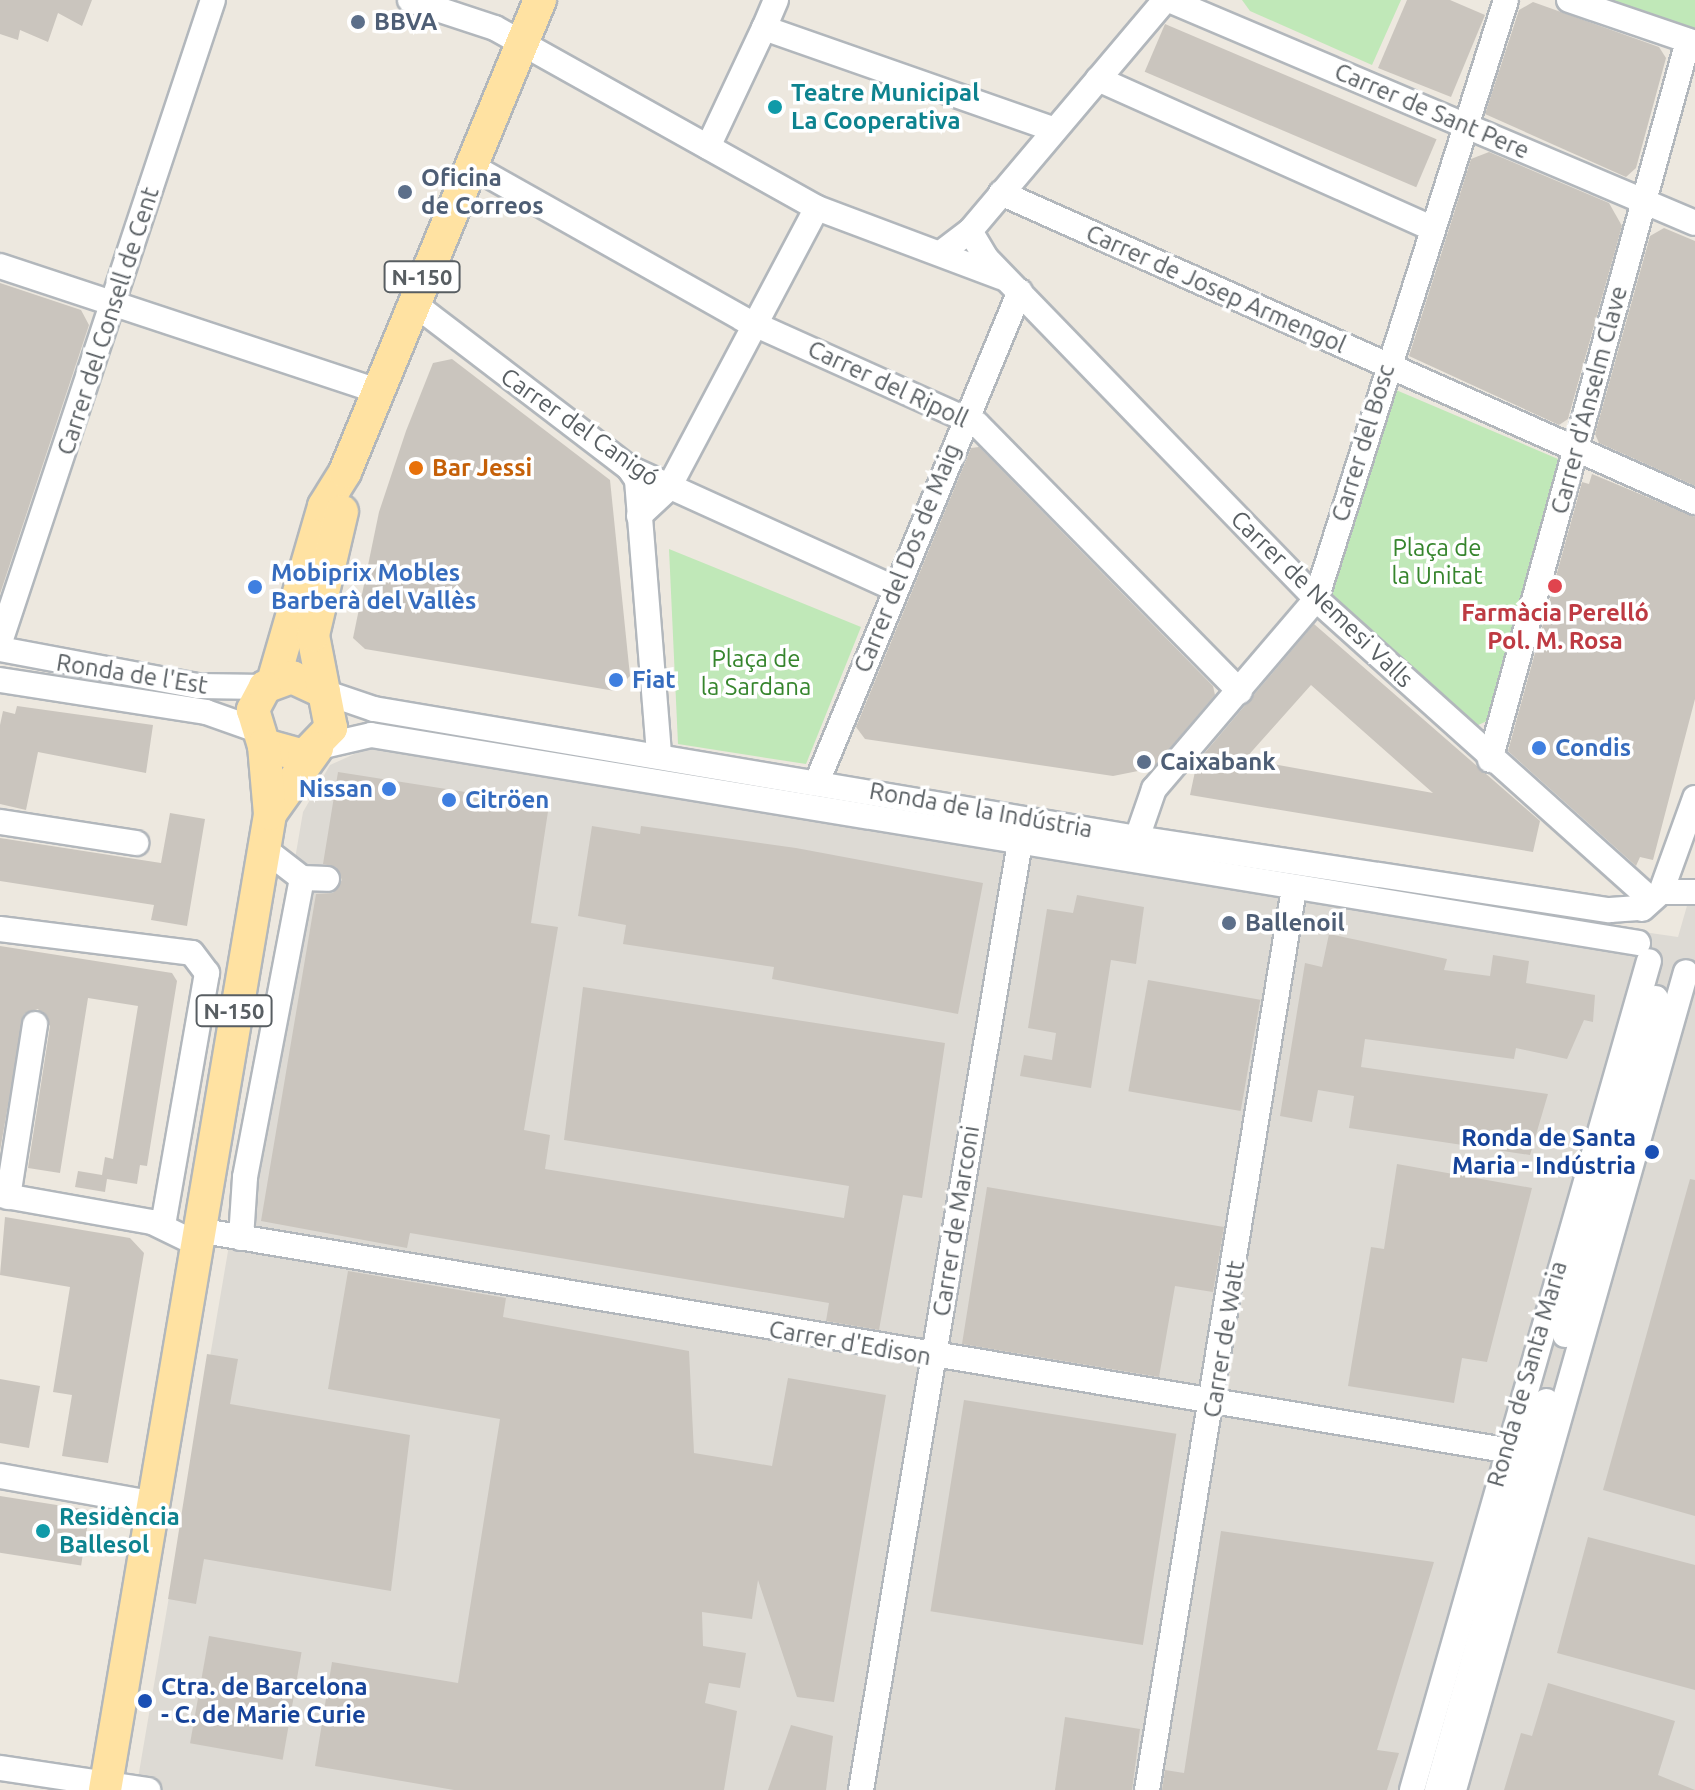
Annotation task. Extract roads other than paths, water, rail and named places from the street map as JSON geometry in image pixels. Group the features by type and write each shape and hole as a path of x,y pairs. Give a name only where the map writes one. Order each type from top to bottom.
{"main road":[{"name":"N-150","path":"106,1787 150,1503 270,814 253,710 269,685 324,506 345,472 375,390 540,0"},
{"name":"N-150","path":"270,814 318,748 333,721 324,692 315,617 341,520 345,472"},
{"path":"269,685 302,678 324,692"},
{"path":"259,737 292,757 318,748"}],"street":[{"name":"Carrer del Consell de Cent","path":"0,642 213,0"},
{"name":"Carrer de Nemesi Valls","path":"410,0 522,44 817,208 942,252 1015,286"},
{"path":"708,147 776,0"},
{"path":"942,252 970,231 1167,0"},
{"name":"Carrer de Sant Pere","path":"1167,0 1695,223"},
{"name":"Carrer del Bosc","path":"1137,838 1154,789 1240,692 1316,599 1463,125 1506,0"},
{"path":"1569,0 1691,42"},
{"path":"764,28 1055,130"},
{"name":"Carrer d'Anselm Clave","path":"1490,760 1691,42"},
{"path":"1098,79 1431,228"},
{"name":"Carrer del Ripoll","path":"470,165 754,323 965,417 1240,692"},
{"name":"Carrer de Josep Armengol","path":"1001,193 1695,502"},
{"path":"639,516 668,489 817,208"},
{"name":"Carrer de Nemesi Valls","path":"970,231 1015,286 1316,599 1490,760 1651,899"},
{"path":"0,266 375,390"},
{"name":"Carrer del Dos de Maig","path":"817,782 1015,286"},
{"name":"Carrer del Canigó","path":"412,302 629,468 668,489 893,588"},
{"path":"629,468 637,480 659,755"},
{"name":"Ronda de l'Est","path":"0,649 198,686 269,685"},
{"name":"Ronda de l'Est","path":"0,680 206,712 259,737"},
{"name":"Ronda de la Indústria","path":"324,692 374,709 1137,838 1610,910 1695,892"},
{"name":"Ronda de la Indústria","path":"318,748 371,735 1294,888 1644,952 1690,970"},
{"path":"1651,899 1695,798"},
{"path":"0,822 136,843"},
{"name":"Carrer de Marconi","path":"861,1790 1020,842"},
{"path":"263,848 302,878 327,879"},
{"path":"241,1238 261,1093 302,878"},
{"name":"Carrer de Watt","path":"1147,1790 1214,1404 1294,888"},
{"name":"Ronda de Santa Maria","path":"1412,1790 1644,952 1651,899"},
{"path":"253,906 292,928"},
{"path":"0,929 192,953 207,973 169,1193 157,1224"},
{"name":"Ronda de Santa Maria","path":"1454,1790 1690,970"},
{"name":"Ronda de Santa Maria","path":"1437,1790 1658,999"},
{"path":"4,1196 35,1024"},
{"path":"216,1116 261,1093"},
{"name":"Carrer d'Edison","path":"4,1196 157,1224 196,1236 241,1238 933,1357 1504,1450"},
{"path":"0,1476 150,1503"},
{"path":"0,1768 106,1787 148,1790"}],"place":[{"name":"BBVA","path":"358,22"},
{"name":"Teatre Municipal La Cooperativa","path":"775,107"},
{"name":"Oficina de Correos","path":"405,192"},
{"name":"Bar Jessi","path":"416,468"},
{"name":"Farmàcia Perelló Pol. M. Rosa","path":"1555,586"},
{"name":"Mobiprix Mobles Barberà del Vallès","path":"255,587"},
{"name":"Fiat","path":"616,680"},
{"name":"Condis","path":"1539,748"},
{"name":"Caixabank","path":"1144,762"},
{"name":"Nissan","path":"389,789"},
{"name":"Citröen","path":"449,800"},
{"name":"Ballenoil","path":"1229,923"},
{"name":"Ronda de Santa Maria - Indústria","path":"1652,1152"},
{"name":"Residència Ballesol","path":"43,1531"},
{"name":"Ctra. de Barcelona - C. de Marie Curie","path":"145,1701"}],"park label":[{"name":"Plaça de la Unitat","path":"1437,562"},
{"name":"Plaça de la Sardana","path":"756,673"}]}
